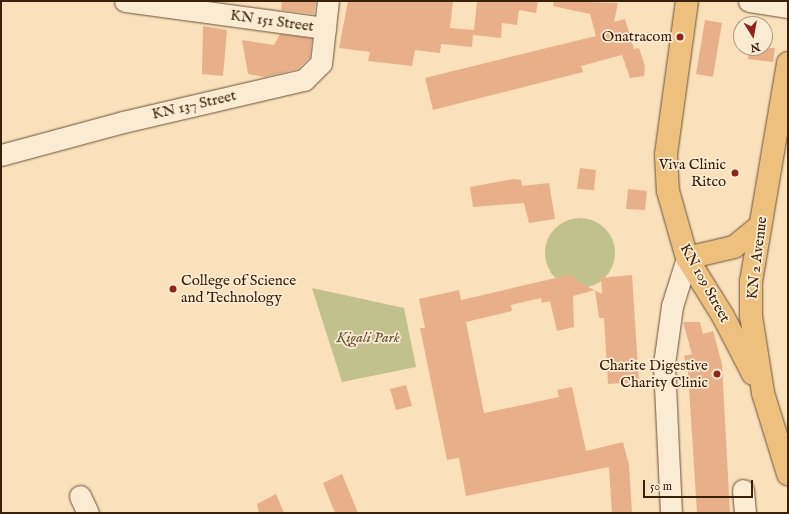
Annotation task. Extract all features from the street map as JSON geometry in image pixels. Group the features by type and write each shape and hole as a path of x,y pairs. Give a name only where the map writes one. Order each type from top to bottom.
{"main road":[{"name":"KN 109 Street","path":"687,1 666,155 668,191 687,258 723,316 762,393"},
{"name":"KN 2 Avenue","path":"788,63 751,280 751,316 762,393 788,474"},
{"path":"687,258 734,246 759,227"}],"street":[{"name":"KN 151 Street","path":"125,1 325,28"},
{"name":"KN 137 Street","path":"1,155 123,122 304,80 321,63 328,1"},
{"path":"749,1 788,7"},
{"path":"671,513 664,351 672,306 687,258"},
{"path":"743,490 745,513"}],"green space":[{"path":"580,218 599,224 609,234 615,253 609,272 599,282 580,288 561,282 551,272 545,253 551,234 561,224"},
{"name":"Kigali Park","path":"312,288 404,308 416,367 342,382"}],"building":[{"path":"282,1 316,1 314,14 281,10"},
{"path":"348,1 453,1 450,28 474,30 477,1 538,1 536,13 519,10 517,25 502,23 501,38 473,35 472,47 441,44 440,53 415,50 412,66 368,61 370,52 339,48"},
{"path":"554,1 618,3 614,22 625,19 634,49 639,48 645,66 644,76 630,78 622,55 581,66 583,72 433,110 425,78 596,36 590,14 553,6"},
{"path":"705,20 722,23 713,77 696,74"},
{"path":"203,26 227,30 223,76 202,74"},
{"path":"280,34 312,38 310,57 298,69 265,77 248,74 242,40 274,45"},
{"path":"773,48 775,48 773,62 748,59 748,56 773,56"},
{"path":"580,168 596,170 594,190 577,189"},
{"path":"513,179 521,180 522,186 549,183 555,219 529,223 524,203 473,207 470,187"},
{"path":"628,189 647,191 645,210 626,209"},
{"path":"573,274 575,280 595,290 573,296 574,327 557,331 550,301 542,303 541,298 511,305 512,311 466,322 484,413 559,397 557,390 572,387 586,451 623,442 629,465 632,513 612,513 609,467 466,496 459,458 447,460 420,328 425,328 419,299 459,290 461,300"},
{"path":"632,275 639,382 608,384 604,318 599,318 595,290 602,294 601,278"},
{"path":"683,322 700,322 703,334 713,331 722,364 730,513 697,513 688,372 684,356 692,354"},
{"path":"406,385 412,406 396,410 390,389"},
{"path":"342,474 358,513 335,513 323,483"},
{"path":"276,494 284,513 259,513 257,504"}],"place":[{"name":"Onatracom","path":"680,37"},
{"name":"Viva Clinic Ritco","path":"735,173"},
{"name":"College of Science and Technology","path":"173,289"},
{"name":"Charite Digestive Charity Clinic","path":"717,374"}]}
